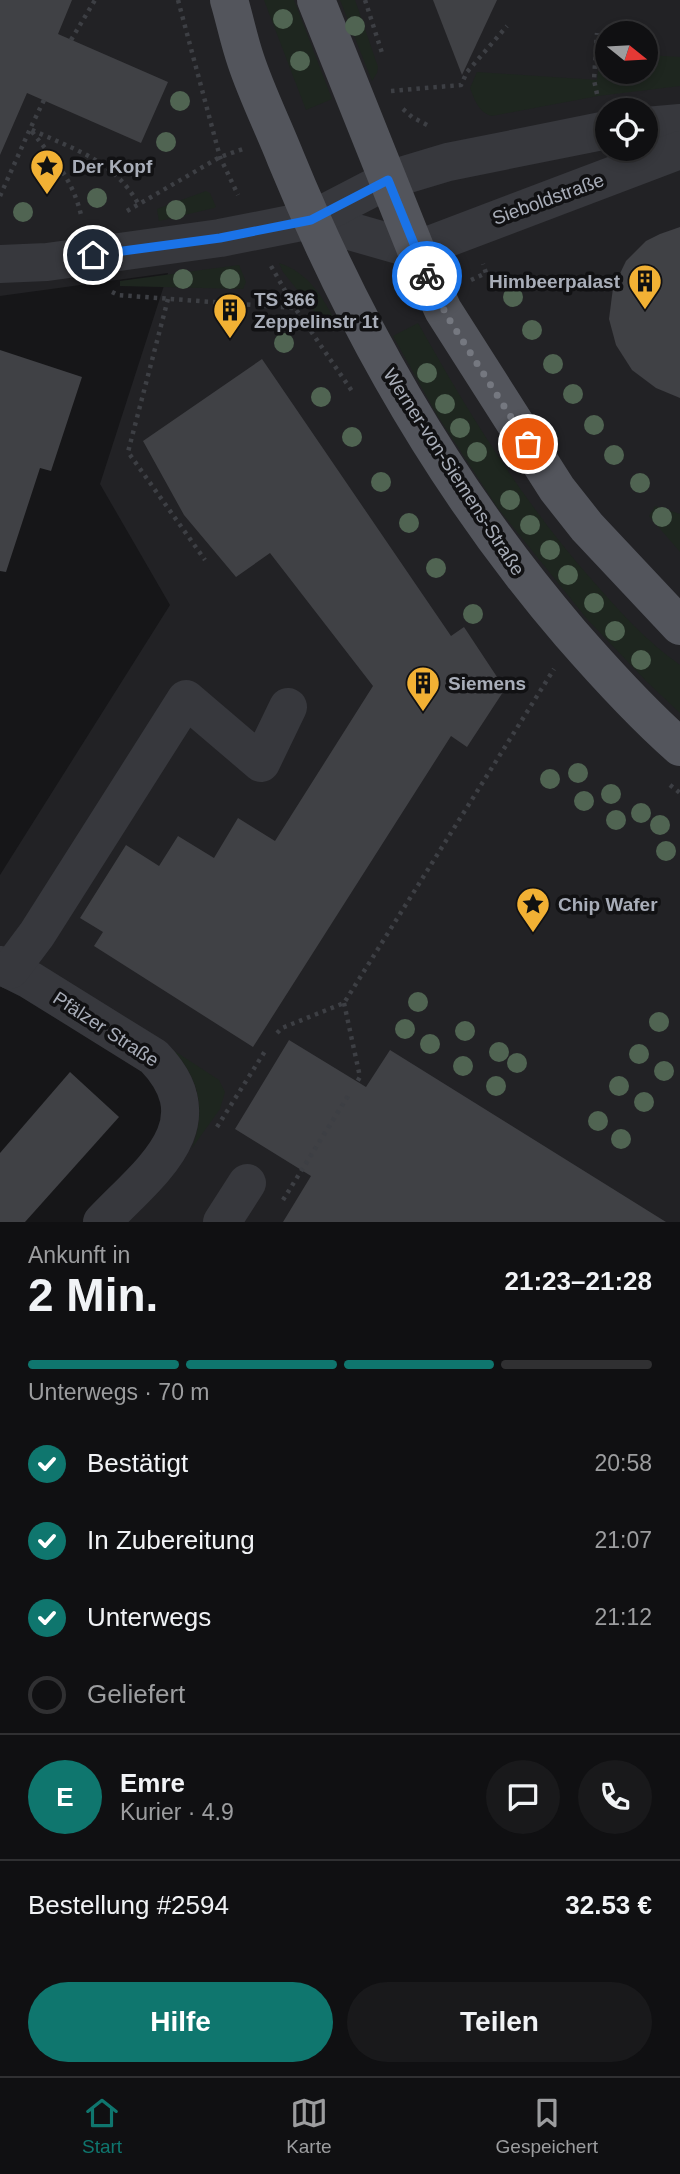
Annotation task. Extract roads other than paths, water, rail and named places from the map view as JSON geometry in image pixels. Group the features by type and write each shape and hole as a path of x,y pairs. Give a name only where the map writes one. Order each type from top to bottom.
{"main road":[{"name":"Werner-von-Siemens-Straße","path":"229,0 246,63 311,220 360,320 407,406 509,558 603,671 680,747"},
{"path":"316,0 416,250 447,316 557,489 587,527 680,626"}],"street":[{"path":"0,264 47,262 220,238 311,220 388,180 595,115"},
{"path":"658,125 680,123"},
{"name":"Sieboldstraße","path":"416,250 680,150"},
{"path":"311,220 416,250"},
{"path":"5,967 37,934 186,699 261,764 288,707"},
{"name":"Pfälzer Straße","path":"5,967 154,1057 166,1070 178,1093 181,1116 177,1133 164,1156 102,1222"},
{"path":"222,1222 247,1183"}],"place":[{"name":"Der Kopf","path":"47,196"},
{"name":"Himbeerpalast","path":"645,311"},
{"name":"TS 366 Zeppelinstr 1t","path":"230,340"},
{"name":"Siemens","path":"423,713"},
{"name":"Chip Wafer","path":"533,934"}]}
